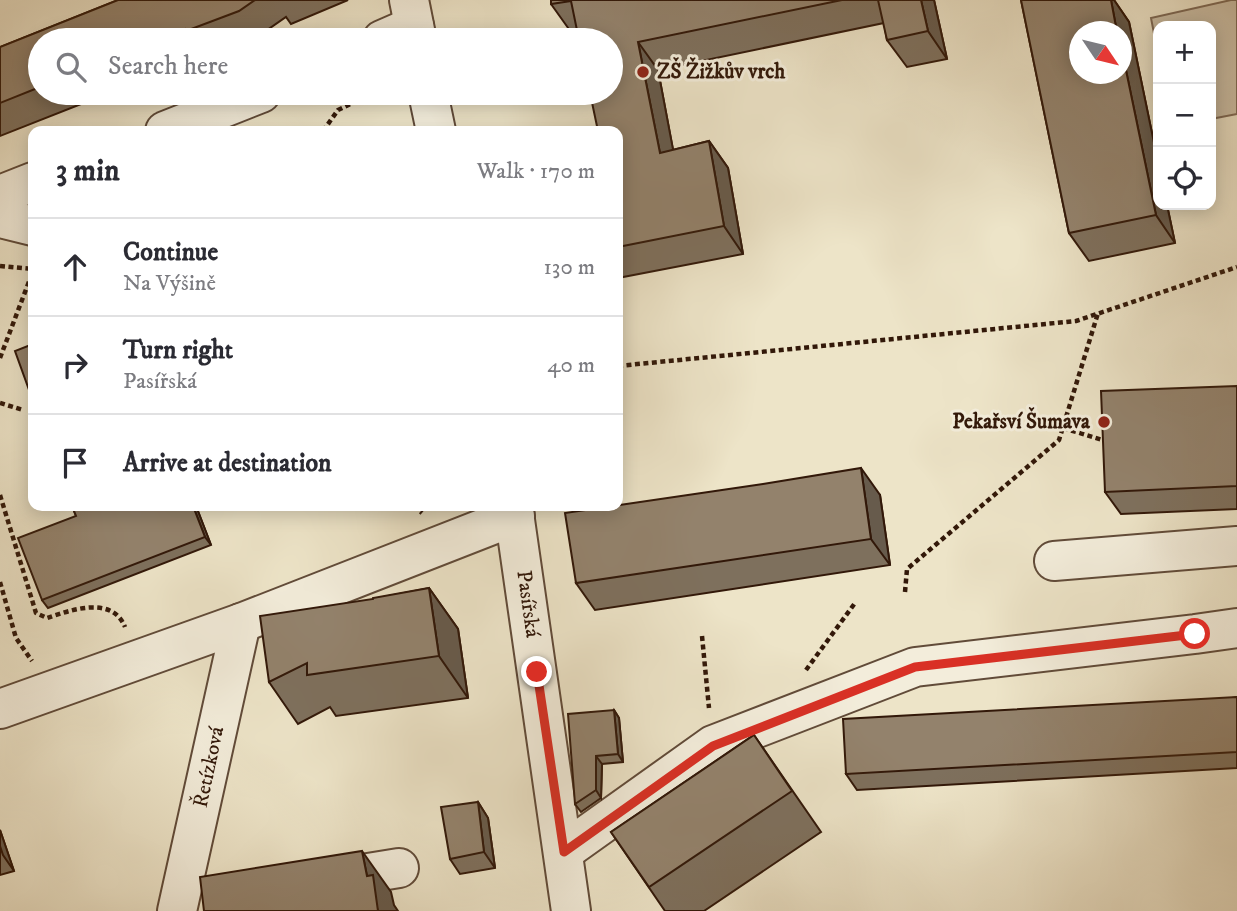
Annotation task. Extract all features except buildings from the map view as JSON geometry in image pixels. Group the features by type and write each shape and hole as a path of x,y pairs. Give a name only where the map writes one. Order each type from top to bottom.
{"street":[{"path":"193,126 226,120 245,105"},
{"path":"431,105 435,126"},
{"path":"0,195 28,184"},
{"path":"0,218 28,225"},
{"path":"4,695 240,622 514,511"},
{"name":"Pasířská","path":"514,511 571,911"},
{"path":"1054,561 1237,546"},
{"name":"Řetízková","path":"178,908 240,622"},
{"path":"564,852 713,746 915,667 1237,628"},
{"path":"289,886 399,868"},
{"path":"178,908 220,898"}],"path":[{"path":"327,126 338,110 348,105"},
{"path":"0,266 28,269"},
{"path":"623,366 1076,321 1237,267"},
{"path":"1,354 28,283"},
{"path":"905,592 907,569 1059,440 1098,313"},
{"path":"0,403 23,410"},
{"path":"1063,428 1118,445"},
{"path":"0,495 36,613 47,618 89,606 110,610 123,621 129,637"},
{"path":"805,670 855,603"},
{"path":"702,636 713,746"}],"shaded area":[{"path":"1237,0 1237,114 1216,118 1216,21 1153,21 1153,28 1151,18"}],"place":[{"name":"ZŠ Žižkův vrch","path":"643,72"},
{"name":"Pekařsví Šumava","path":"1104,422"}],"route":[{"path":"537,672 564,852 713,746 915,667 1195,634"}]}
